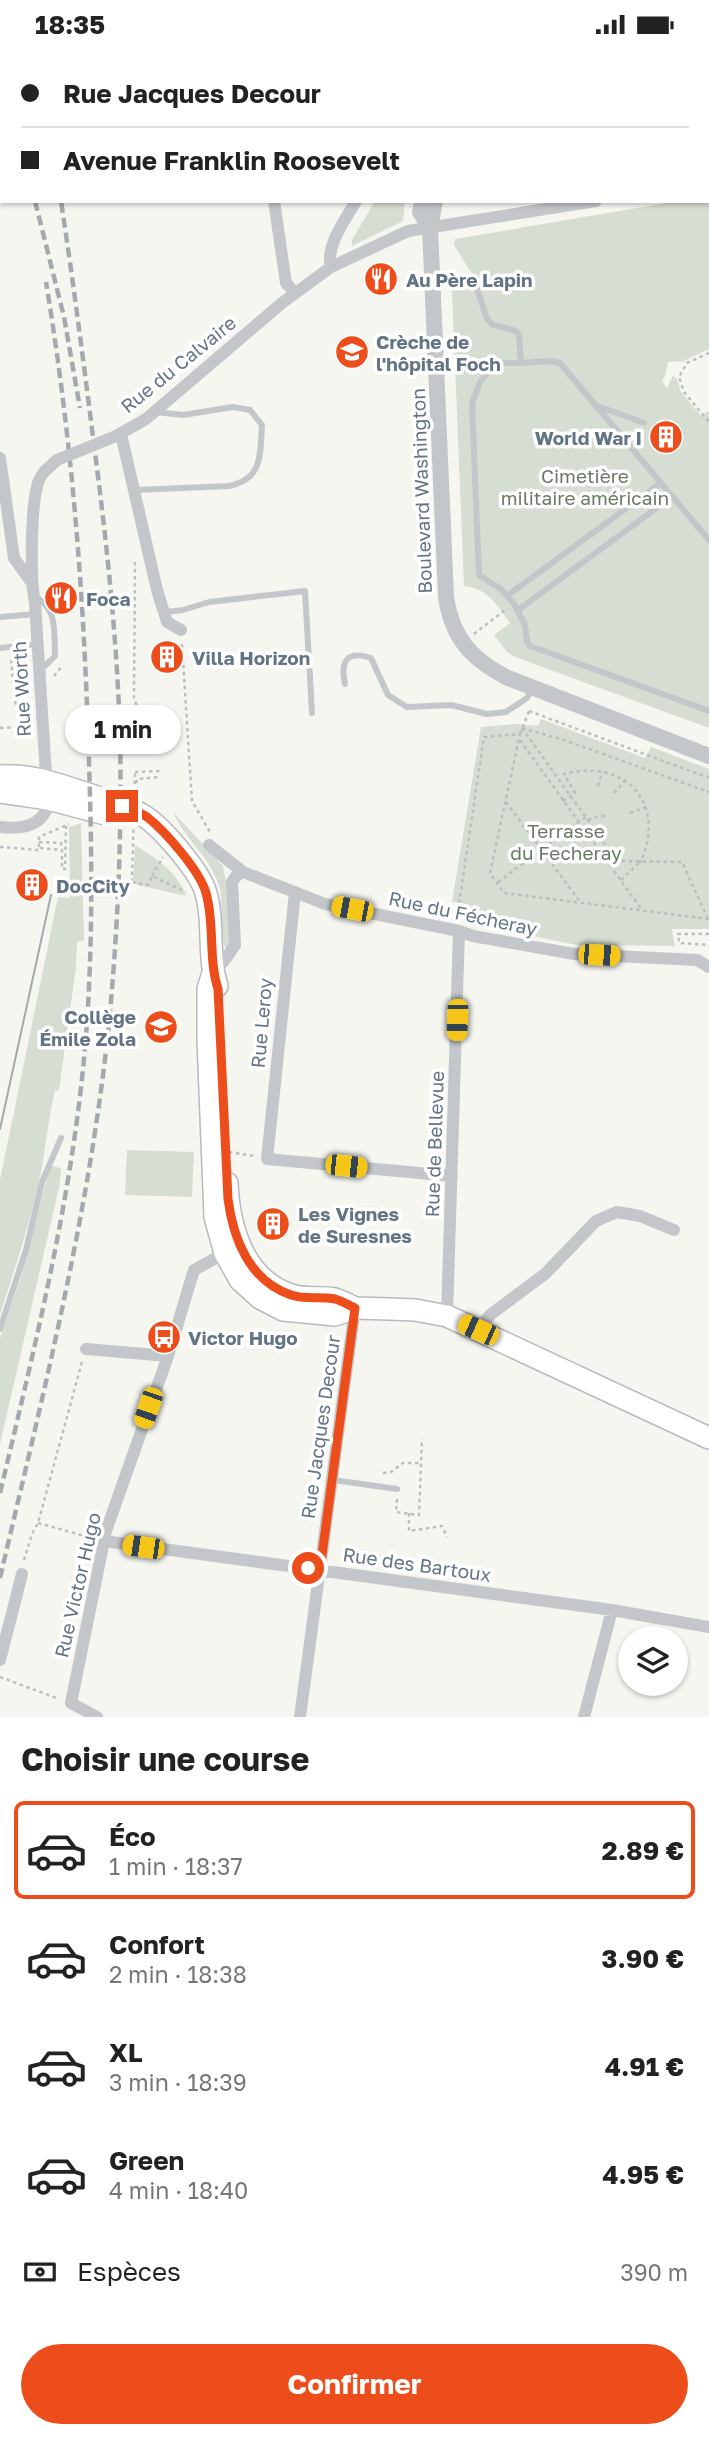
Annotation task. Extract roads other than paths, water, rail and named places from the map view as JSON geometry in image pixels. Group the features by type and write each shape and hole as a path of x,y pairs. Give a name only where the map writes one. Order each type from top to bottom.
{"main road":[{"path":"0,776 30,776 47,790"},
{"path":"0,792 47,790 137,812 146,817 171,842 196,872 206,894 213,973 218,989 225,1151 232,1227 242,1252 267,1281 292,1295 336,1299 355,1308"},
{"path":"213,973 208,989 208,1015 215,1217 225,1253 240,1280 273,1306 294,1312 335,1315 355,1308 415,1310 447,1316 709,1438"}],"street":[{"path":"274,203 286,283 295,293"},
{"path":"331,267 328,258 355,203"},
{"name":"Boulevard Washington","path":"422,203 420,212 430,228"},
{"name":"Boulevard Washington","path":"435,203 430,228 446,597 456,633 474,656 488,668 532,696 709,756"},
{"name":"Rue du Calvaire","path":"33,590 34,506 37,485 44,472 57,460 118,435 153,412 295,293 331,267 399,234 584,203"},
{"path":"118,435 135,490 157,590 167,622 181,630"},
{"name":"Rue Worth","path":"0,458 15,558 33,590 47,790"},
{"path":"0,827 20,829 35,824 46,814 47,790"},
{"name":"Rue du Fécheray","path":"209,845 243,872 325,904 473,936 574,954 696,960 709,967"},
{"path":"213,973 235,945 233,882 236,876 243,872"},
{"name":"Rue Leroy","path":"295,892 267,1159 452,1177"},
{"name":"Rue de Bellevue","path":"447,1316 459,931"},
{"path":"478,1330 490,1315 545,1274 596,1221 617,1212 640,1216 674,1230"},
{"name":"Rue Victor Hugo","path":"97,1717 71,1703 104,1541 168,1356 194,1271 225,1253"},
{"name":"Rue Jacques Decour","path":"300,1717 355,1308"},
{"path":"86,1349 168,1356"},
{"name":"Rue des Bartoux","path":"104,1541 612,1610 709,1627"},
{"path":"0,1660 22,1574"},
{"path":"584,1717 612,1610"}],"lane":[{"path":"476,286 487,319 492,325 516,331 519,335 521,363"},
{"path":"480,363 560,363 709,540"},
{"path":"495,363 480,382 472,404 477,571 482,579 508,595 525,625 530,646 709,711"},
{"path":"596,405 644,423"},
{"path":"135,490 243,483 254,474 258,462 262,425 250,410 233,407 183,415 153,412"},
{"path":"508,595 661,483"},
{"path":"518,610 673,496"},
{"path":"640,499 650,513"},
{"path":"33,590 53,614 55,656 39,672"},
{"path":"164,612 183,610 209,602 305,591 312,713"},
{"path":"0,617 36,614"},
{"path":"0,647 38,644"},
{"path":"345,684 342,670 344,663 350,656 358,653 371,658 388,695 407,707 451,705 487,714 506,712 532,696"},
{"path":"0,1329 26,1250 42,1182 61,1138"},
{"path":"333,1480 397,1489"}],"tram line":[{"path":"0,1129 51,895"}],"railway":[{"path":"36,203 64,317 80,408"},
{"path":"0,1578 64,1302 90,1163 109,1023 119,880 120,736 114,624 98,474 61,203"},
{"path":"0,1493 50,1277 70,1169 84,1059 89,978 90,815 83,620 69,451 46,282"}],"place":[{"name":"Au Père Lapin","path":"381,279"},
{"name":"Crèche de l'hôpital Foch","path":"352,352"},
{"name":"World War I","path":"666,437"},
{"name":"Foca","path":"61,598"},
{"name":"Villa Horizon","path":"167,657"},
{"name":"DocCity","path":"32,885"},
{"name":"Collège Émile Zola","path":"161,1027"},
{"name":"Les Vignes de Suresnes","path":"273,1224"},
{"name":"Victor Hugo","path":"164,1337"}],"park label":[{"name":"Cimetière militaire américain","path":"585,486"},
{"name":"Terrasse du Fecheray","path":"566,841"}]}
